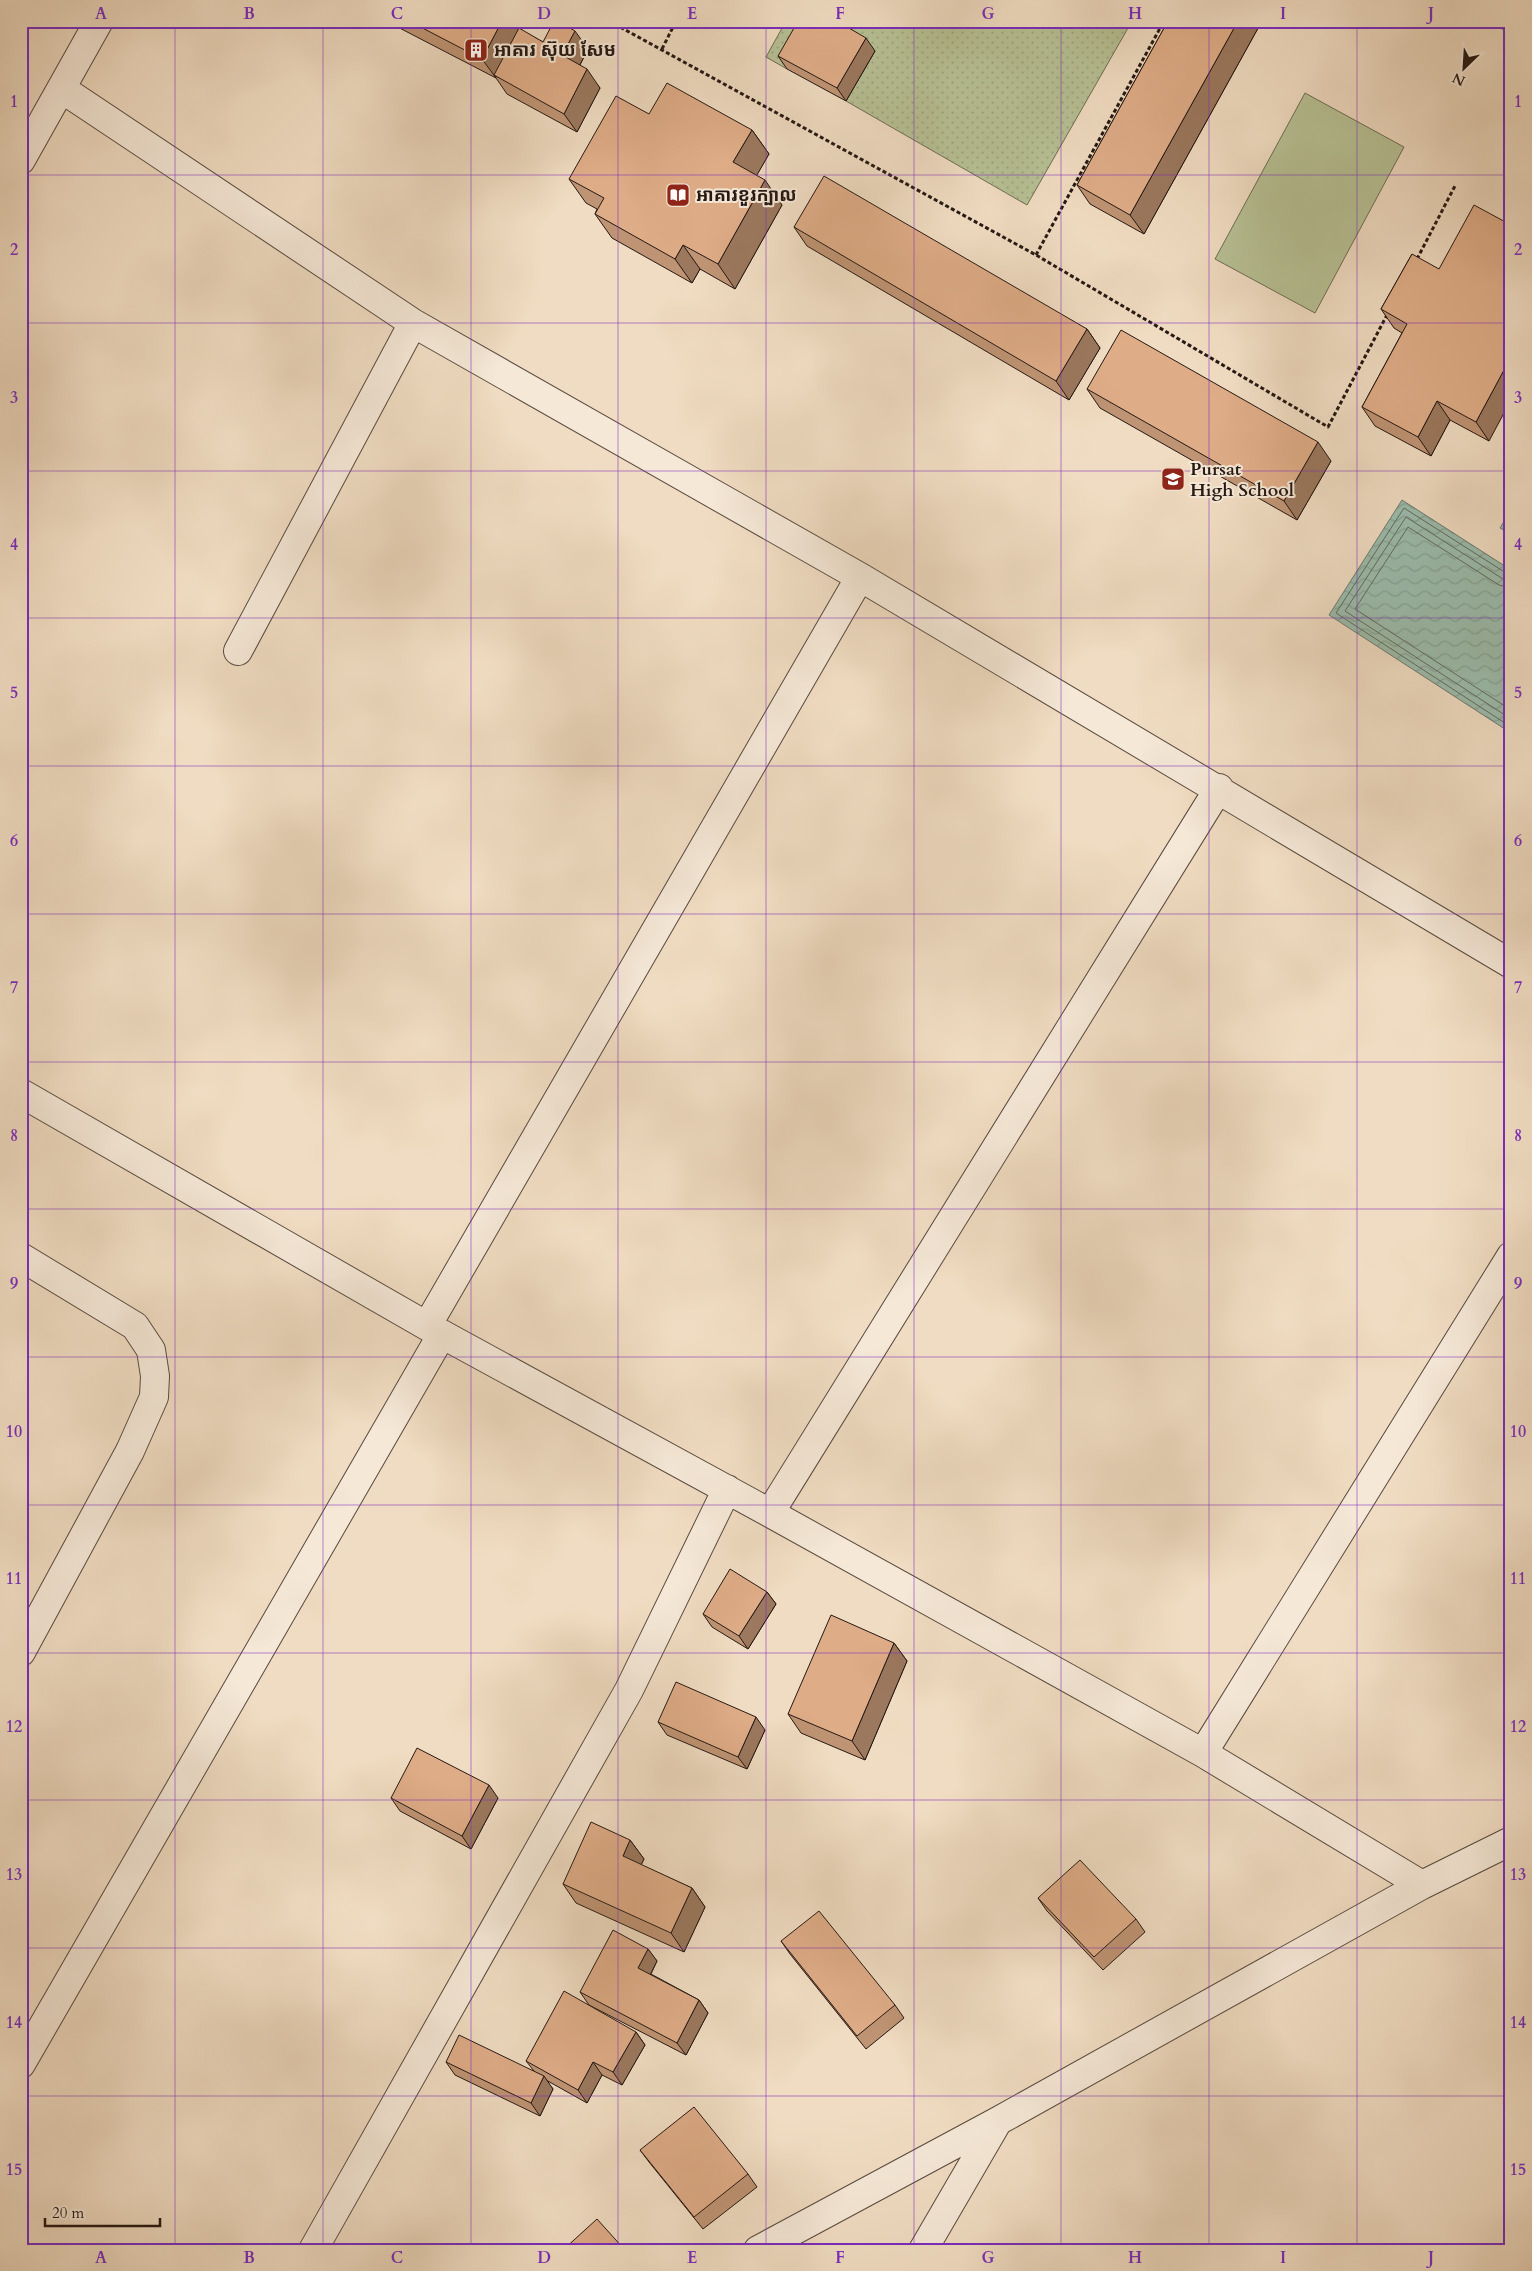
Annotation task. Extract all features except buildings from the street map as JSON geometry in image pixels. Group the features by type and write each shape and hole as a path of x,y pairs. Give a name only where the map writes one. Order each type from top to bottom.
{"street":[{"path":"21,160 99,21"},
{"path":"62,89 413,323 860,577 1219,788 1511,964"},
{"path":"238,651 413,323"},
{"path":"21,2064 860,577"},
{"path":"770,1512 1219,788"},
{"path":"21,1093 435,1330 770,1512 1203,1753 1422,1885"},
{"path":"21,1256 135,1326 150,1350 155,1376 154,1397 130,1451 21,1652"},
{"path":"1203,1753 1511,1256"},
{"path":"313,2250 629,1690 727,1489"},
{"path":"758,2250 998,2121 1422,1885 1511,1841"},
{"path":"923,2250 998,2121"}],"path":[{"path":"609,21 1036,255 1328,427 1392,306"},
{"path":"662,49 676,21"},
{"path":"1036,255 1164,21"},
{"path":"1415,262 1456,184"}],"shaded area":[{"path":"786,21 814,21 787,69 766,57"},
{"path":"823,21 1132,21 1027,205 846,101 875,51"},
{"path":"1488,21 1511,21 1511,34"},
{"path":"1305,93 1404,147 1315,313 1215,259"}],"water":[{"path":"1402,500 1511,570 1511,733 1329,615"},
{"path":"1511,510 1511,534 1500,528"}],"place":[{"name":"អាគារ ស៊ុយ សែម","path":"476,50"},
{"name":"អាគារខួរក្បាល","path":"678,195"},
{"name":"Pursat High School","path":"1173,479"}]}
